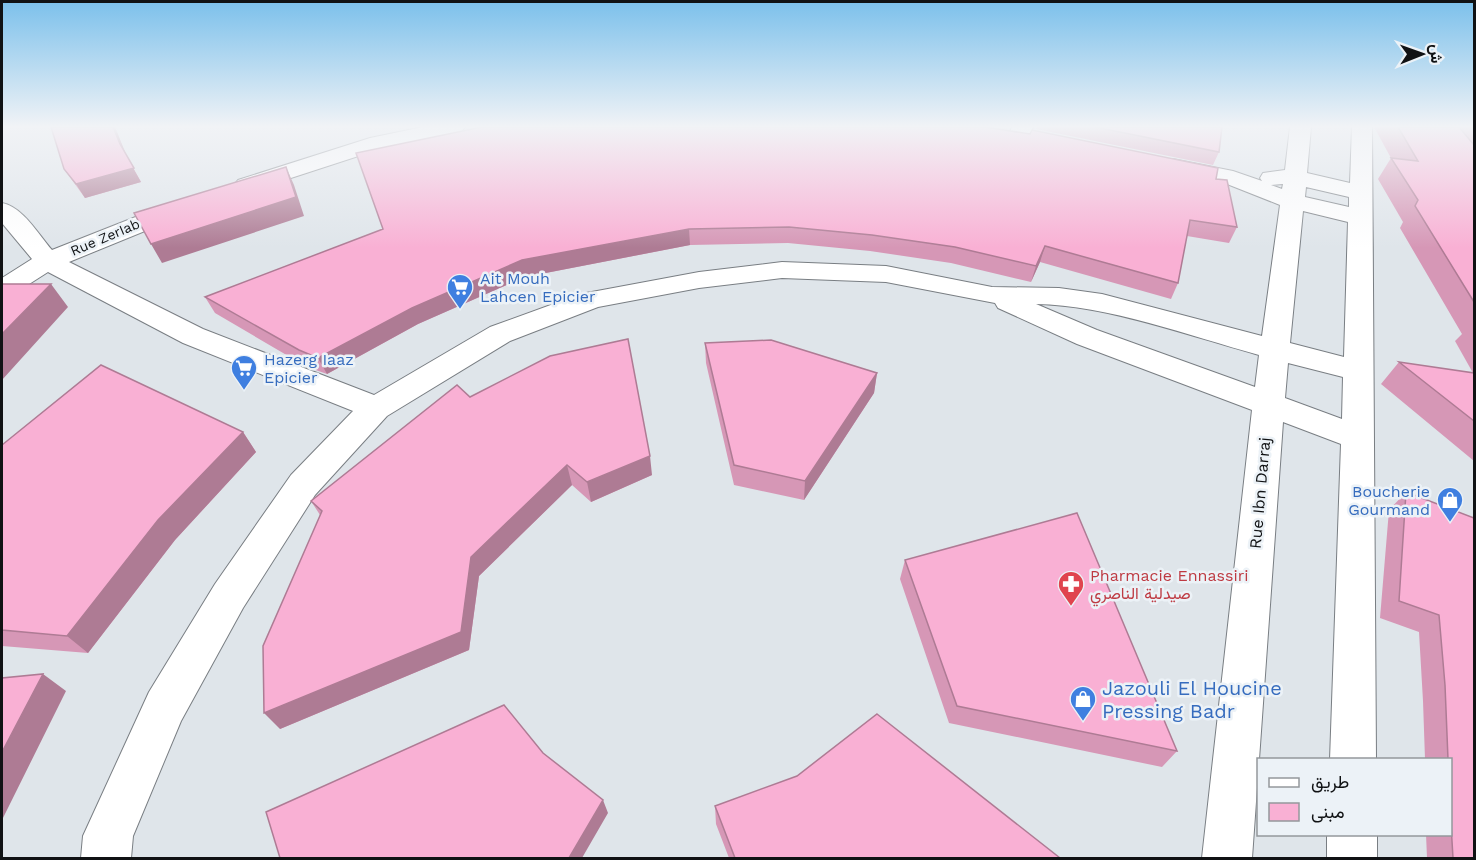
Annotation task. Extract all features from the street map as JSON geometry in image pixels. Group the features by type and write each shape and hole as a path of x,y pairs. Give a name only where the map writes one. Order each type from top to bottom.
{"street":[{"name":"Rue ZerIab","path":"2,289 47,261 142,221 304,167"},
{"path":"1179,167 1362,205"},
{"name":"Rue Ibn Darraj","path":"1227,858 1268,406 1295,167"},
{"path":"1353,758 1357,371 1362,167"},
{"path":"5,218 47,261 193,336 376,408"},
{"path":"106,858 108,836 165,707 229,596 303,485 376,408 500,334 591,300 678,284 782,270 886,274 992,295 1059,296 1102,303 1357,371"},
{"path":"992,295 1087,337 1356,437"},
{"path":"1352,836 1352,858"}],"building":[{"path":"63,167 134,168 76,184"},
{"path":"286,167 296,197 151,244 134,213"},
{"path":"361,167 1214,167 1218,168 1216,179 1227,180 1237,227 1190,220 1178,283 1045,246 1036,266 955,247 872,235 789,227 689,229 522,260 412,308 318,358 299,350 205,297 383,229"},
{"path":"1397,167 1474,167 1474,302 1415,206 1418,200"},
{"path":"2,284 51,284 2,334"},
{"path":"628,339 650,456 587,482 567,465 471,557 461,632 264,713 263,646 322,511 311,501 457,385 470,397 550,356"},
{"path":"771,340 877,373 805,481 734,465 705,343"},
{"path":"1399,362 1474,373 1474,421"},
{"path":"101,365 243,432 158,520 67,636 2,630 2,445"},
{"path":"1406,492 1474,518 1474,858 1453,858 1452,758 1448,758 1439,615 1399,601"},
{"path":"1077,513 1177,751 957,706 905,560"},
{"path":"43,674 2,752 2,678"},
{"path":"504,705 543,753 603,800 569,858 280,858 266,812"},
{"path":"877,714 1060,858 735,858 715,806 797,776"}],"place":[{"name":"Ait Mouh Lahcen Epicier","path":"460,310"},
{"name":"Hazerg Iaaz Epicier","path":"244,391"},
{"name":"Boucherie Gourmand","path":"1450,523"},
{"name":"Pharmacie Ennassiri صيدلية الناصري","path":"1071,607"},
{"name":"Jazouli El Houcine Pressing Badr","path":"1083,722"}]}
